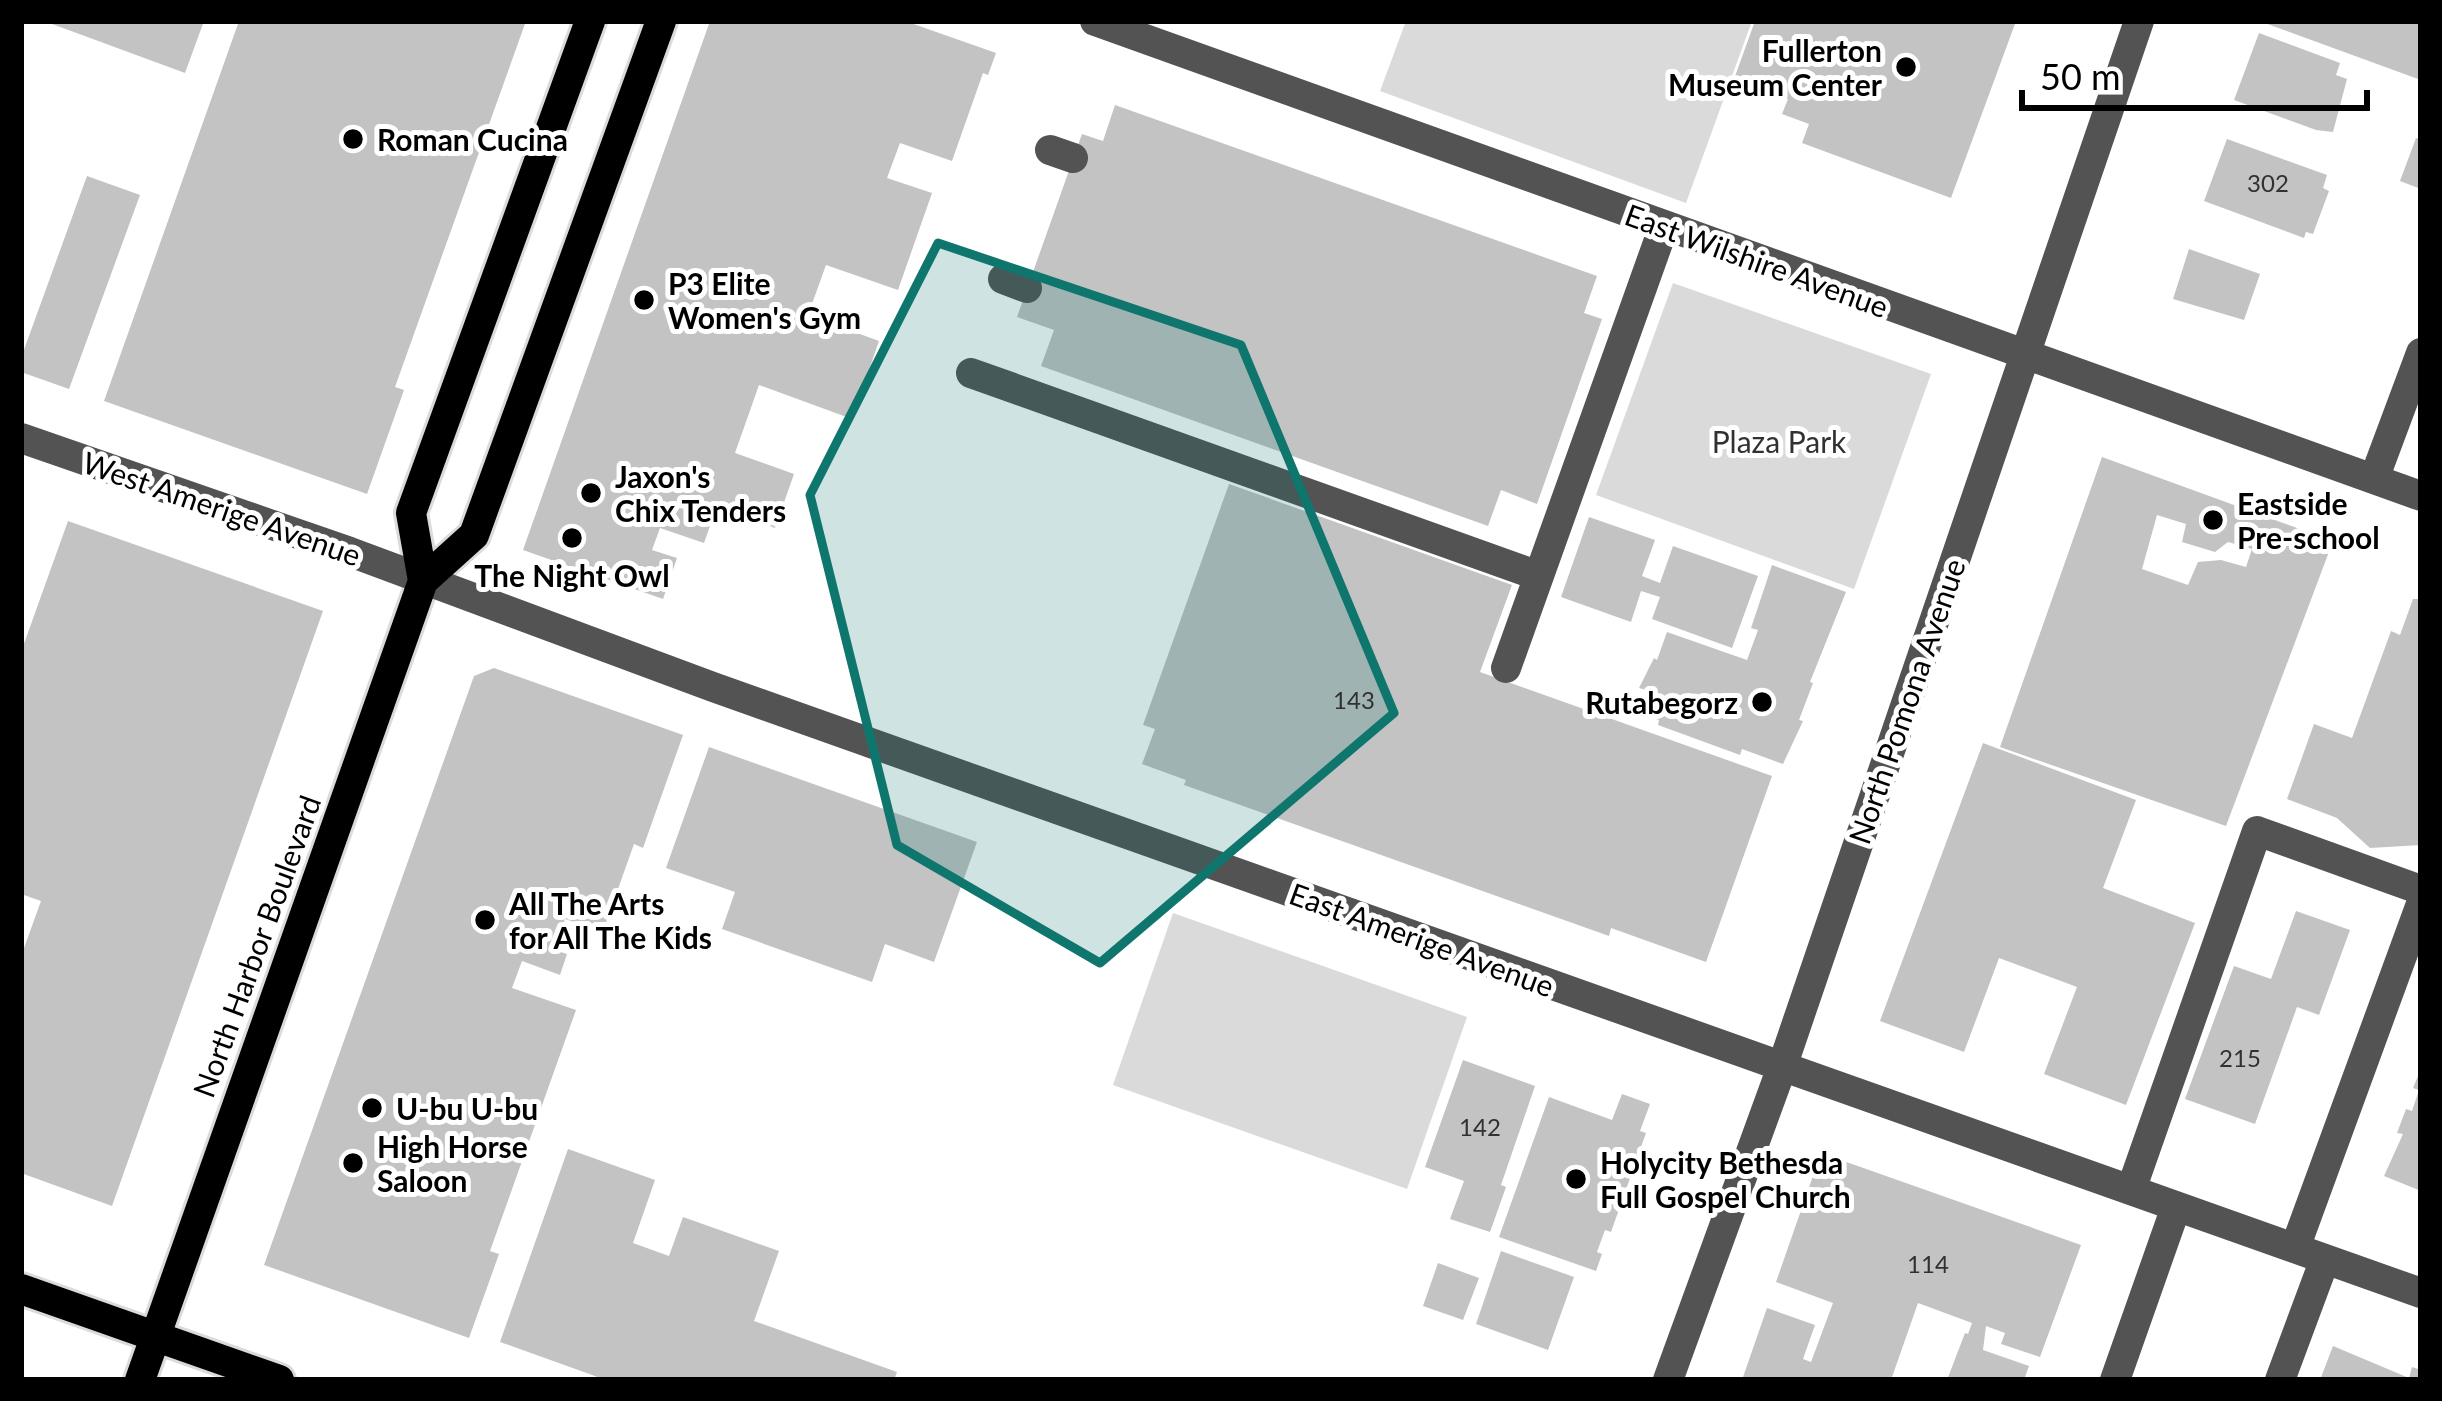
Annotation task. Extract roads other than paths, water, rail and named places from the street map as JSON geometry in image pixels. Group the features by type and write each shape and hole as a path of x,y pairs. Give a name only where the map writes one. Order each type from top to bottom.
{"main road":[{"name":"North Harbor Boulevard","path":"423,581 411,513 590,21"},
{"name":"North Harbor Boulevard","path":"140,1380 423,581 474,535 662,21"},
{"path":"21,1289 279,1380"}],"street":[{"name":"East Wilshire Avenue","path":"1095,21 2421,496"},
{"name":"North Pomona Avenue","path":"1668,1380 1782,1066 2139,21"},
{"path":"1506,668 1539,576 1559,479 1664,226"},
{"path":"2374,479 2421,353"},
{"path":"970,373 1539,576"},
{"name":"West Amerige Avenue","path":"21,438 423,581"},
{"name":"East Amerige Avenue","path":"423,581 2421,1293"},
{"path":"2131,1190 2257,831 2421,890"},
{"path":"2295,1248 2421,904"},
{"path":"2115,1380 2176,1207"},
{"path":"2280,1380 2325,1259"}],"place":[{"name":"Fullerton Museum Center","path":"1906,67"},
{"name":"Roman Cucina","path":"353,139"},
{"name":"P3 Elite Women's Gym","path":"644,300"},
{"name":"Jaxon's Chix Tenders","path":"591,493"},
{"name":"Eastside Pre-school","path":"2213,520"},
{"name":"The Night Owl","path":"572,538"},
{"name":"Rutabegorz","path":"1762,702"},
{"name":"All The Arts for All The Kids","path":"485,920"},
{"name":"U-bu U-bu","path":"372,1108"},
{"name":"High Horse Saloon","path":"353,1163"},
{"name":"Holycity Bethesda Full Gospel Church","path":"1576,1179"}],"park label":[{"name":"Plaza Park","path":"1779,441"}]}
